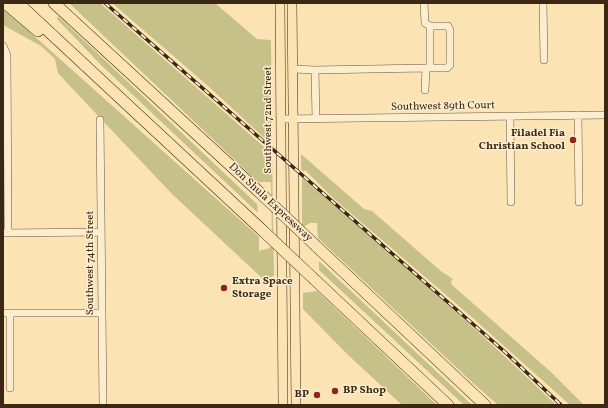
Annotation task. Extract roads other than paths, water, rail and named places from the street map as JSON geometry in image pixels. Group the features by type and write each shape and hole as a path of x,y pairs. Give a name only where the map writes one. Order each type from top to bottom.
{"highway":[{"path":"5,3 86,74 101,80"},
{"path":"18,3 448,405"},
{"name":"Don Shula Expressway","path":"54,3 257,190 485,405"}],"main road":[{"name":"Southwest 72nd Street","path":"280,3 283,405"},
{"path":"292,3 296,405"},
{"path":"281,50 292,51"},
{"path":"283,332 295,332"}],"street":[{"path":"292,69 447,68 450,64 450,30 448,26 430,26 425,23 424,3"},
{"path":"543,3 544,60"},
{"path":"425,90 428,68 430,26"},
{"path":"3,46 7,55 6,233 101,232"},
{"path":"315,70 316,119"},
{"path":"578,115 580,202"},
{"name":"Southwest 89th Court","path":"281,119 605,115"},
{"path":"510,117 511,202"},
{"name":"Southwest 74th Street","path":"100,120 103,405"},
{"path":"10,388 6,313 102,313"}],"railway":[{"path":"105,3 505,352 561,405"}],"place":[{"name":"Filadel Fia Christian School","path":"573,140"},
{"name":"Extra Space Storage","path":"224,288"},
{"name":"BP Shop","path":"335,391"},
{"name":"BP","path":"317,395"}]}
